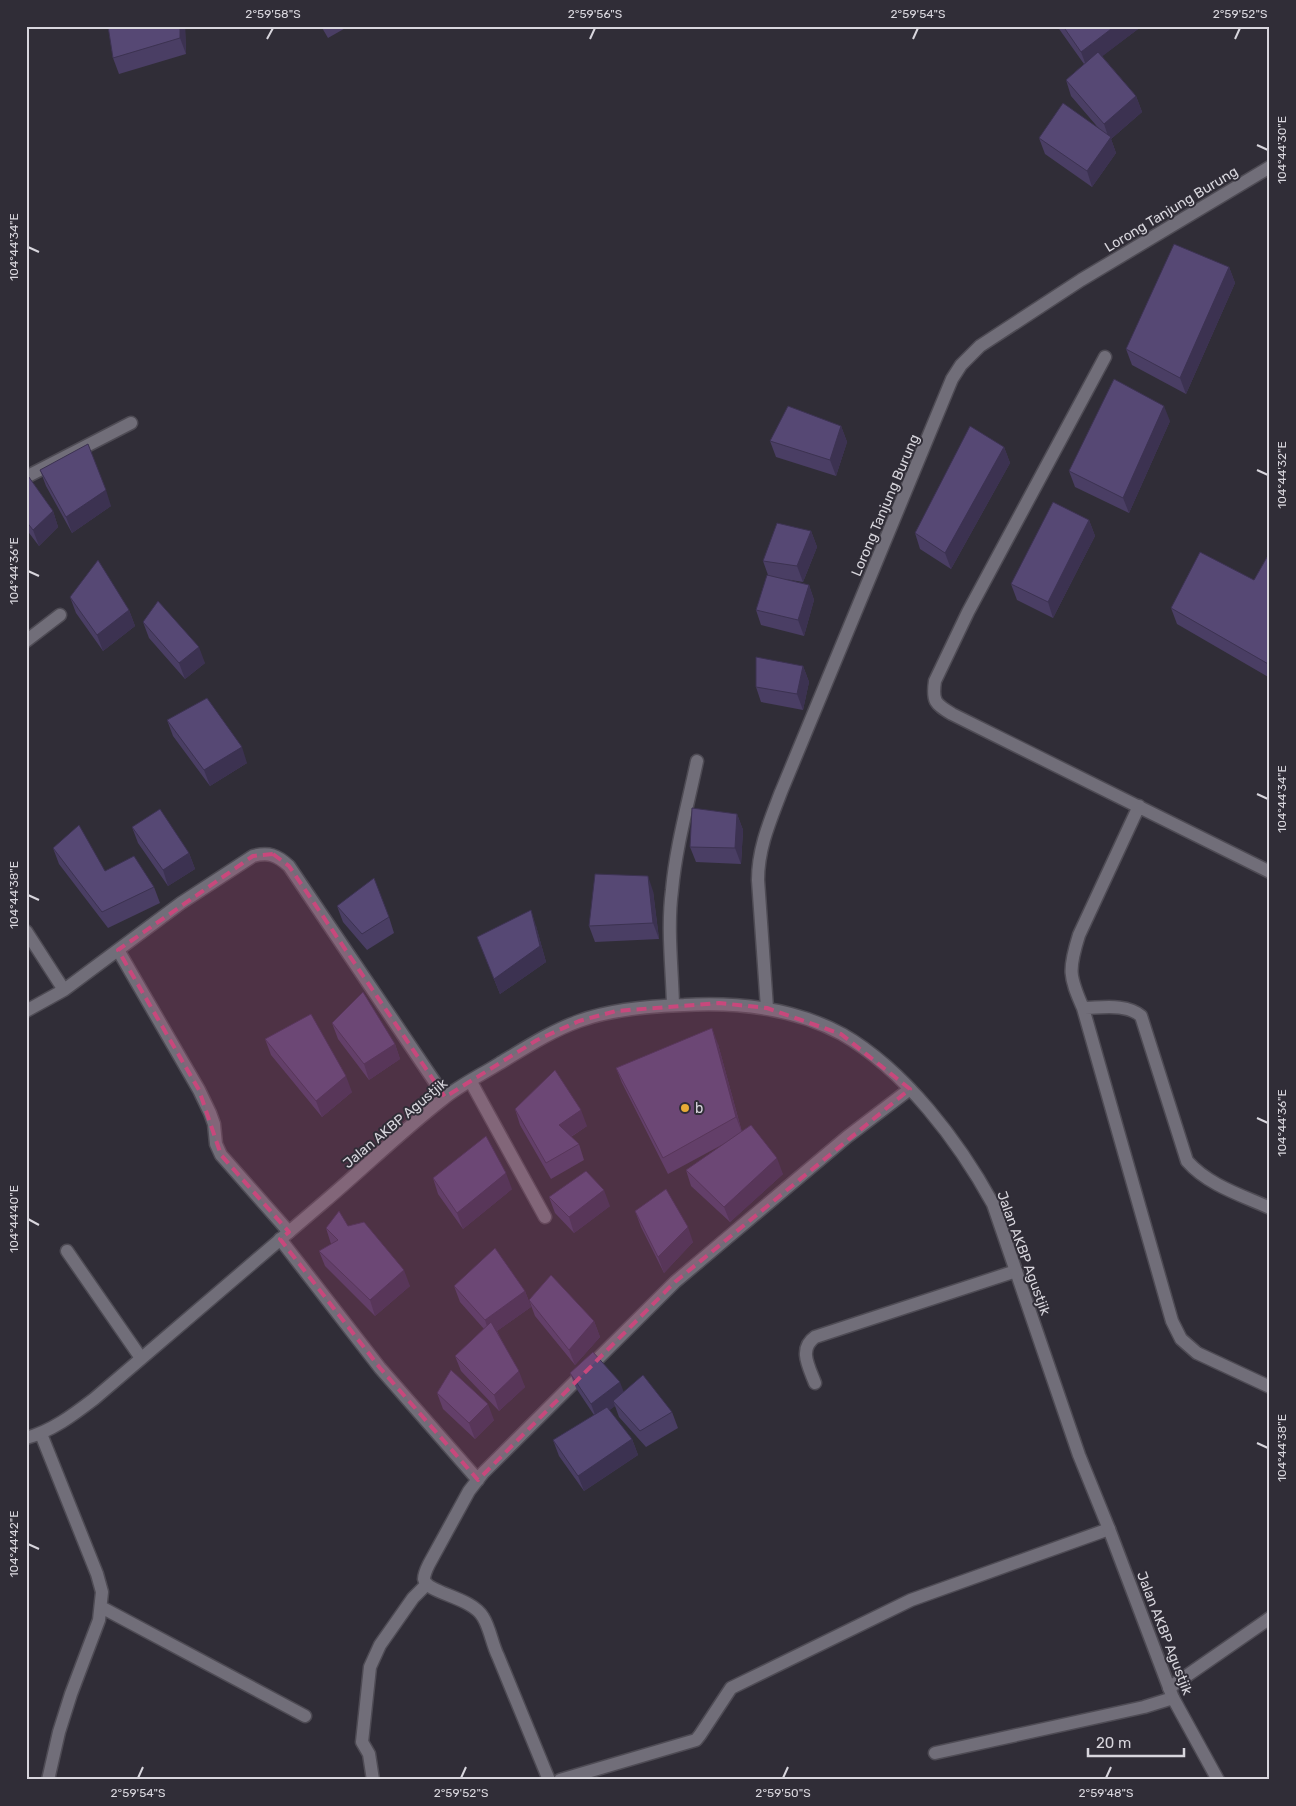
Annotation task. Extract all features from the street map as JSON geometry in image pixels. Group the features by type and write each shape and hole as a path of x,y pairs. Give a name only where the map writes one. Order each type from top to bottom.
{"street":[{"name":"Lorong Tanjung Burung","path":"767,1008 758,880 760,848 781,792 952,379 961,365 980,346 1081,280 1270,167"},
{"path":"1105,358 968,612 935,681 934,700 940,707 952,714 1270,872"},
{"path":"26,477 131,423"},
{"path":"26,642 60,615"},
{"path":"672,1005 670,928 672,890 678,850 697,762"},
{"path":"1139,806 1079,935 1073,953 1072,983 1083,1008 1172,1321 1181,1339 1197,1353 1270,1387"},
{"path":"26,1011 64,990 181,903 253,856 263,853 273,854 289,866 445,1097"},
{"path":"26,931 64,990"},
{"path":"118,950 199,1090 214,1124 216,1144 221,1155 284,1236 380,1368 478,1480"},
{"name":"Jalan AKBP Agustjik","path":"26,1438 41,1434 66,1420 94,1399 445,1097 537,1040 579,1021 616,1011 672,1005 719,1003 767,1008 808,1020 841,1034 871,1054 910,1088 958,1147 975,1172 993,1204 1079,1455 1171,1693 1218,1780"},
{"path":"1083,1008 1123,1008 1132,1010 1141,1016 1187,1161 1206,1179 1270,1208"},
{"path":"471,1082 545,1218"},
{"path":"549,1780 493,1645 484,1618 469,1603 433,1589 427,1584 424,1579 429,1564 469,1490 675,1282 847,1137 910,1088"},
{"path":"67,1251 141,1358"},
{"path":"815,1383 805,1355 805,1347 815,1337 1016,1271"},
{"path":"41,1434 97,1574 102,1592 99,1620 71,1694 48,1780"},
{"path":"560,1780 696,1740 731,1688 911,1600 1109,1529"},
{"path":"373,1780 369,1754 362,1742 370,1667 380,1645 413,1598 427,1584"},
{"path":"101,1607 304,1716"},
{"path":"935,1753 1144,1707 1171,1693 1270,1618"}],"highlighted area":[{"path":"273,854 289,866 445,1097 537,1040 579,1021 616,1011 719,1003 767,1008 841,1034 910,1089 675,1282 478,1480 380,1368 280,1239 289,1232 221,1155 199,1090 118,950 253,856"}],"building":[{"path":"108,26 180,26 180,38 113,58"},
{"path":"1063,26 1115,26 1081,52"},
{"path":"1098,52 1136,96 1104,124 1066,80"},
{"path":"1063,103 1111,137 1087,171 1039,138"},
{"path":"1174,244 1229,267 1180,378 1126,349"},
{"path":"1114,379 1164,406 1123,498 1069,471"},
{"path":"788,406 841,426 830,460 770,441"},
{"path":"970,426 1004,447 945,553 915,533"},
{"path":"88,444 106,490 66,517 40,470"},
{"path":"26,473 53,511 33,530 26,521"},
{"path":"1053,502 1089,520 1048,602 1011,584"},
{"path":"777,523 811,531 797,566 763,561"},
{"path":"1200,552 1254,580 1270,552 1270,665 1171,608"},
{"path":"98,560 129,610 97,635 70,597"},
{"path":"767,575 809,585 798,620 756,610"},
{"path":"158,601 199,647 179,663 143,622"},
{"path":"756,657 803,666 797,694 756,687"},
{"path":"207,698 242,747 204,770 167,720"},
{"path":"692,808 737,814 735,848 690,847"},
{"path":"160,809 189,853 163,870 132,827"},
{"path":"79,825 105,871 134,856 154,887 102,912 53,848"},
{"path":"595,874 648,876 653,923 589,926"},
{"path":"374,878 389,917 362,934 337,906"},
{"path":"531,910 540,946 494,979 477,937"},
{"path":"363,992 395,1044 364,1064 332,1023"},
{"path":"311,1014 346,1076 316,1101 265,1039"},
{"name":"b","path":"712,1028 736,1117 663,1158 616,1068"},
{"path":"555,1070 581,1110 559,1125 579,1144 546,1163 515,1109"},
{"path":"751,1125 777,1158 724,1207 686,1170"},
{"path":"486,1136 506,1173 457,1213 433,1178"},
{"path":"586,1171 604,1190 569,1217 549,1197"},
{"path":"666,1189 688,1227 658,1257 635,1211"},
{"path":"339,1211 348,1226 364,1222 404,1270 370,1300 319,1251 338,1240 326,1228"},
{"path":"495,1248 525,1291 485,1320 454,1286"},
{"path":"551,1275 594,1321 569,1350 529,1300"},
{"path":"491,1322 519,1371 494,1395 455,1356"},
{"path":"593,1352 620,1382 591,1404 570,1373"},
{"path":"451,1370 488,1404 469,1423 437,1393"},
{"path":"643,1375 672,1412 640,1431 613,1401"},
{"path":"607,1407 632,1439 578,1476 553,1440"}],"place":[{"name":"b","path":"685,1108"}]}
